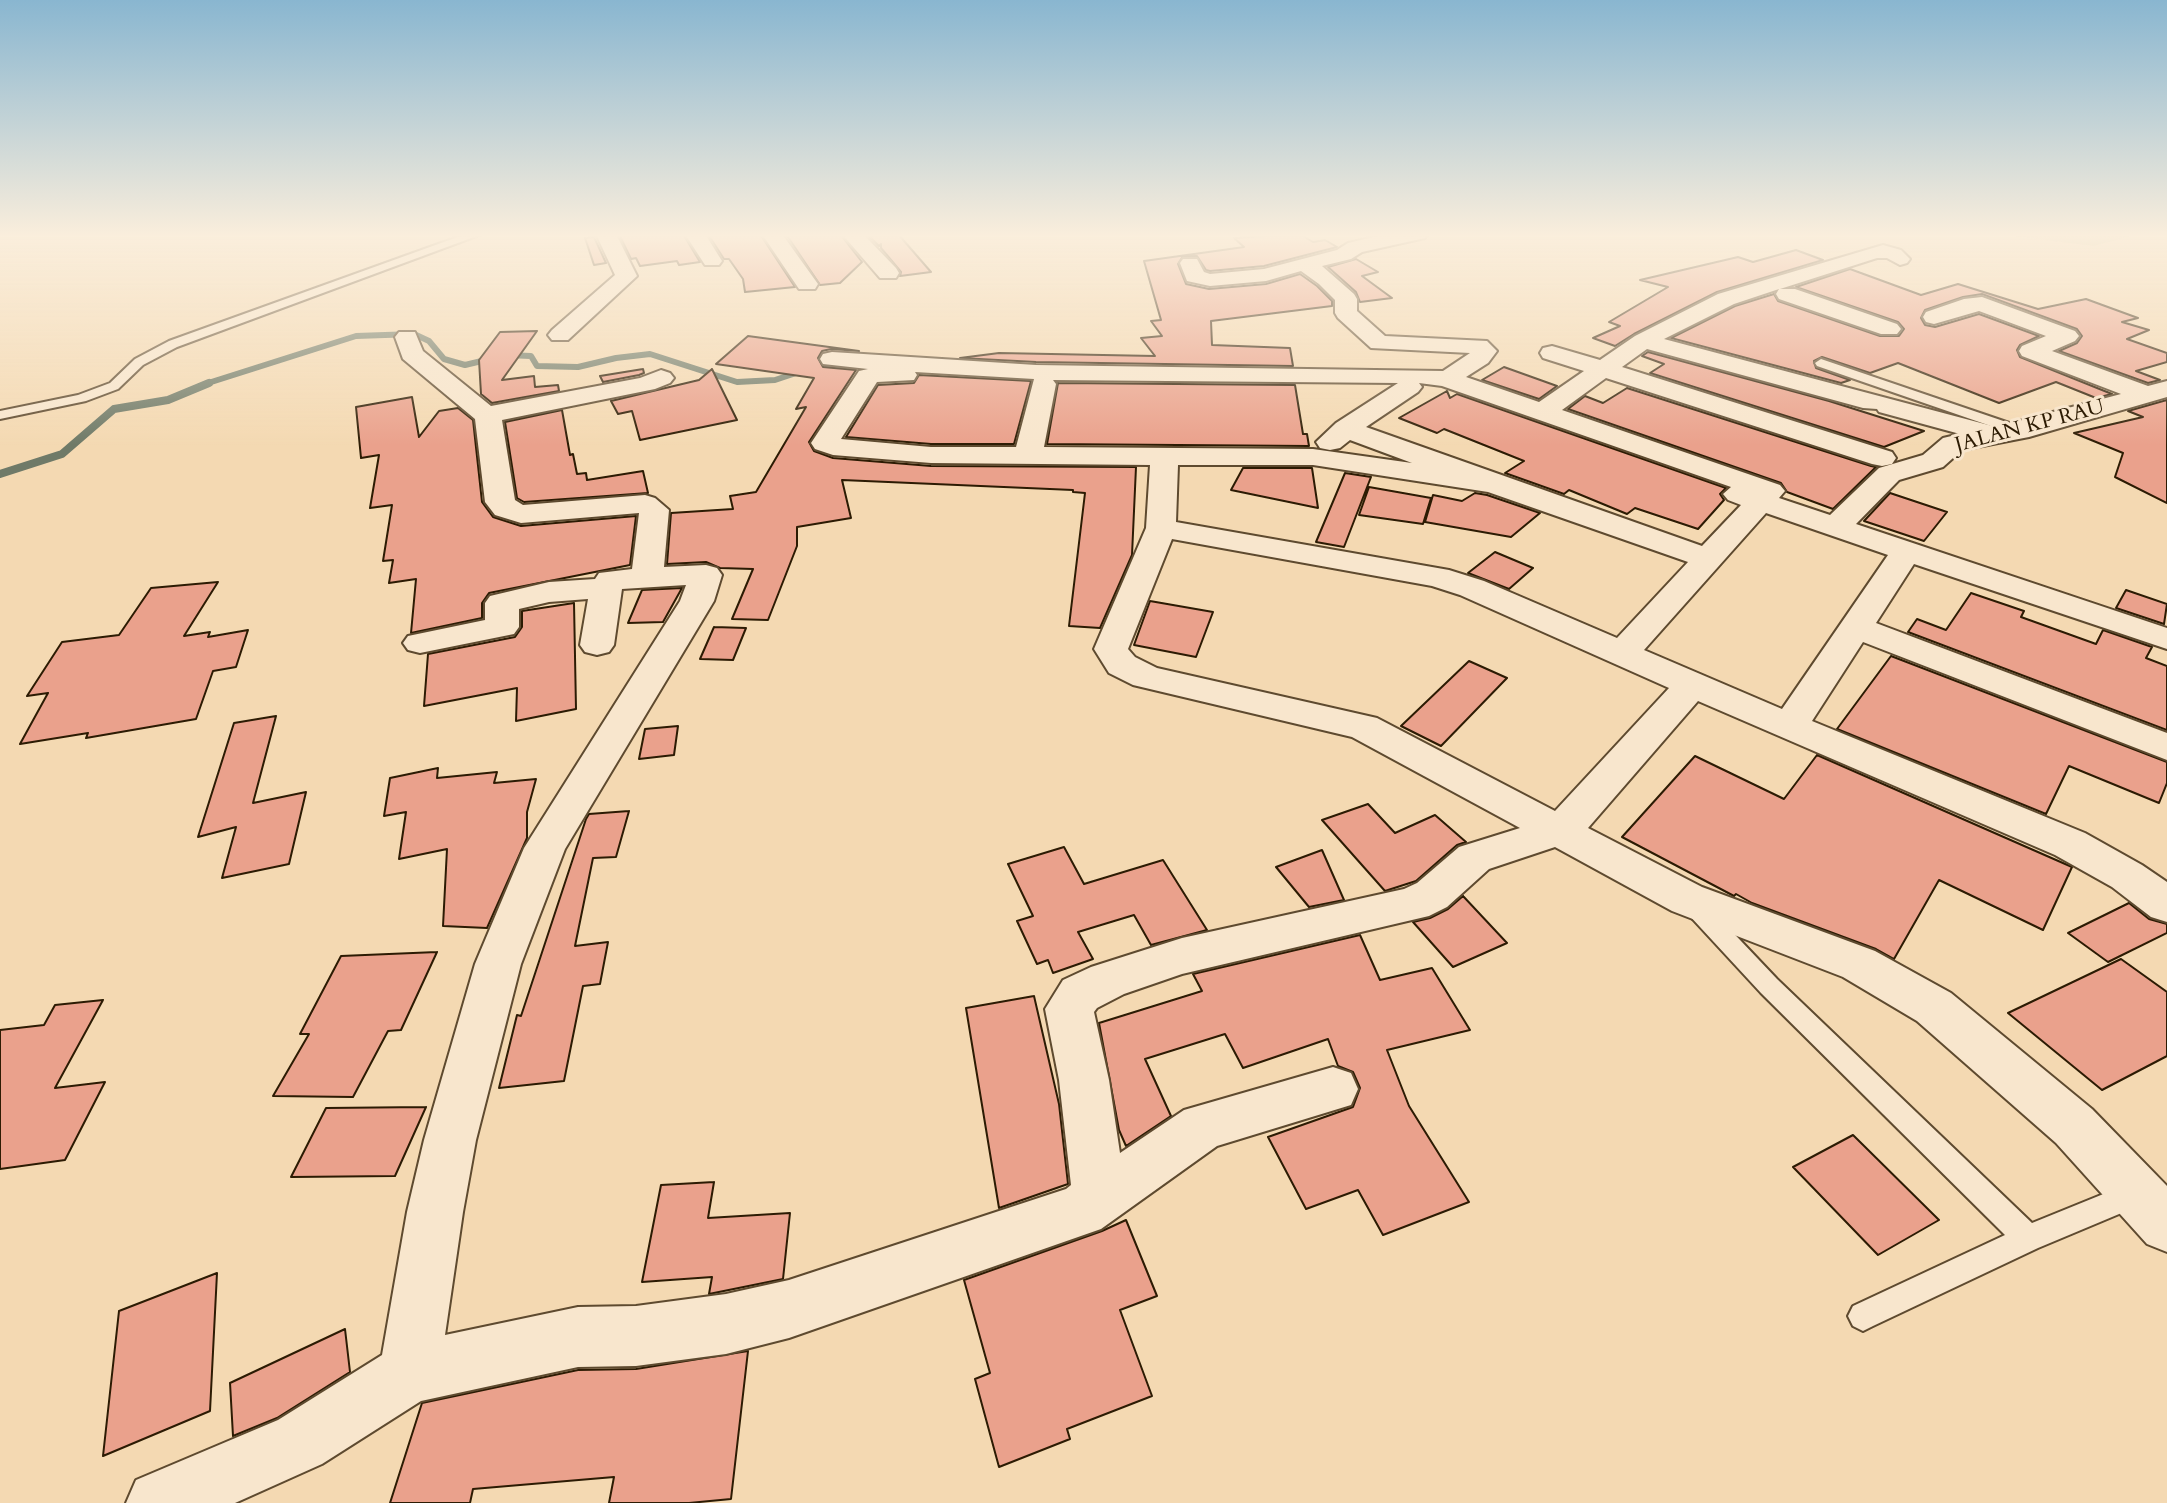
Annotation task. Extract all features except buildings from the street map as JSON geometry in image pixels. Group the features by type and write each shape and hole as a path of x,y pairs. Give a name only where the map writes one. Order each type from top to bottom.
{"street":[{"path":"561,335 595,304"},
{"path":"1346,304 1346,313 1379,344 1479,346 1485,351 1447,379"},
{"path":"1542,412 1643,341 1715,304"},
{"path":"1736,318 1760,304"},
{"path":"1816,304 1889,330"},
{"path":"1934,317 1972,304"},
{"path":"1982,304 2067,336 2031,351 2161,392"},
{"path":"1693,353 1714,335"},
{"path":"407,337 412,354 486,415 490,423 500,502 506,509 521,514 622,505 650,506 654,515 648,577"},
{"path":"1643,341 1880,404 2008,434"},
{"path":"1552,353 1882,458"},
{"path":"832,359 1036,372 1430,376 1447,379 1762,486 1770,491 1622,653"},
{"path":"1493,484 1313,457 919,454 833,447 824,440 868,376 872,375 1043,384 1409,387 1443,392 2167,639"},
{"path":"486,415 646,384 661,378"},
{"path":"1028,456 1043,384"},
{"path":"1313,457 1346,429 1409,387"},
{"name":"JALAN KP RAU","path":"1836,526 1889,474 1933,461 1953,444 2008,434 2161,392"},
{"path":"1346,429 1493,484 1709,559"},
{"path":"1164,456 1161,528 1111,649 1122,665 1146,677 1364,727 1688,899 1859,964 1934,1007 2158,1199"},
{"path":"1161,528 1387,566 1438,577 1472,588 1692,685 2070,844 2107,864 2167,905"},
{"path":"1790,725 1907,551"},
{"path":"409,1373 435,1212 450,1140 498,964 545,848 697,601 706,575 610,579 606,588 597,645"},
{"path":"421,643 502,627 504,589 549,592 606,588"},
{"path":"1856,627 2167,747"},
{"path":"1100,1196 1084,1080 1069,1009 1080,994 1108,981 1182,956 1413,904 1432,895 1474,858 1562,830 1692,685"},
{"path":"159,1503 300,1442 409,1373 578,1338 636,1336 726,1324 789,1309 1082,1210 1202,1127 1333,1089"}],"lane":[{"path":"0,415 81,398 114,386 139,362 173,344 283,304"},
{"path":"1821,363 2008,434"},
{"path":"1688,899 1769,986 2028,1238"},
{"path":"1863,1316 2028,1238 2158,1199"}],"waterway":[{"path":"205,384 356,336 414,334 429,341 444,359 465,365 490,359"},
{"path":"506,355 531,356 537,366 578,367 616,358 650,354 737,382 775,380 814,367 851,366"},
{"path":"0,474 62,454 114,409 168,400 209,383"}]}
